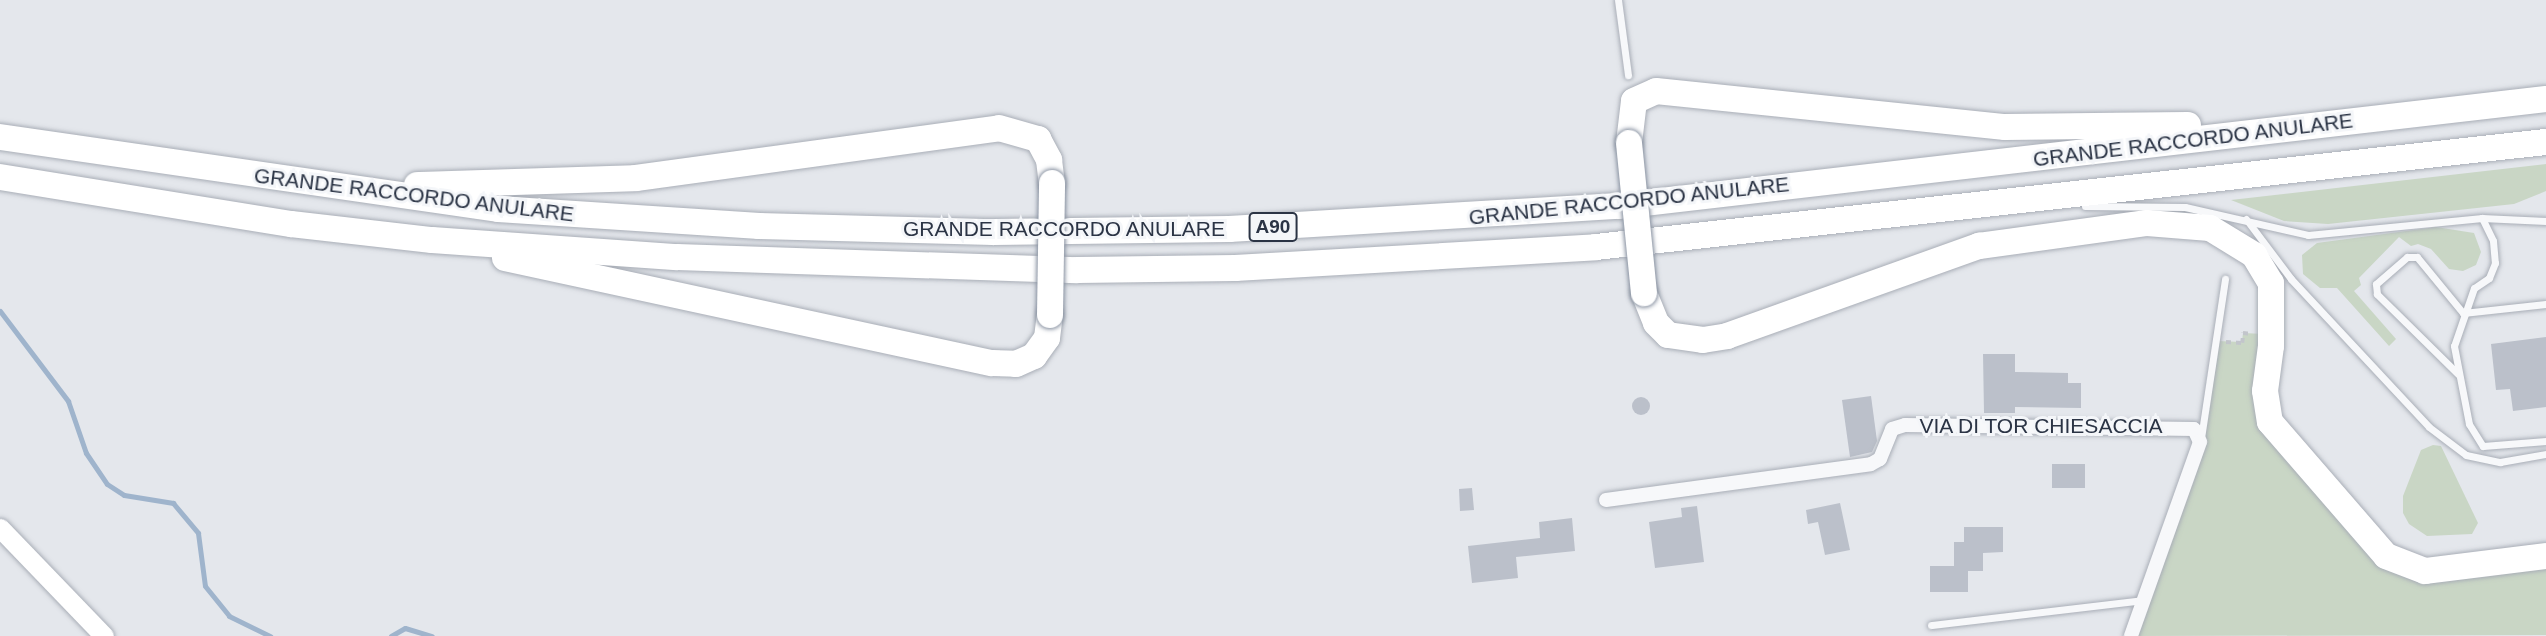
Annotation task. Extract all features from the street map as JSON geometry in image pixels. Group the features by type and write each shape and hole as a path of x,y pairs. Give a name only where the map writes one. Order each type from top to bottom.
{"highway":[{"path":"2326,124 2006,127 1656,92 1634,101 1629,143 1644,293 1654,319 1668,335 1688,341 1710,339 1979,246 2082,230 2178,223 2222,232 2254,255 2271,283 2272,334 2264,391 2270,422 2386,556 2426,571 2546,556"},
{"name":"GRANDE RACCORDO ANULARE","path":"0,137 321,186 498,209 759,226 993,232 1229,229 1618,206 2546,99"},
{"path":"321,186 636,178 999,128 1038,139 1049,160 1052,183 1050,314 1047,338 1034,356 1016,364 992,363 432,240"},
{"name":"GRANDE RACCORDO ANULARE","path":"0,177 291,224 432,240 930,268 1235,268 1596,247 2546,142"}],"street":[{"name":"VIA DI TOR CHIESACCIA","path":"1605,500 1871,464 1880,459 1892,429 1905,425 2183,427 2194,429 2200,442"},
{"path":"2131,636 2200,442"},
{"path":"0,528 104,636"}],"lane":[{"path":"1618,0 1628,75"},
{"path":"1959,206 2150,204 2246,219 2290,233 2325,236 2482,218 2546,221"},
{"path":"2482,218 2493,241 2495,263 2489,278 2474,288 2463,313 2454,346 2469,424 2483,446 2546,441"},
{"path":"2246,219 2291,279 2429,427 2466,455 2500,462 2546,454"},
{"path":"2458,374 2377,294 2376,284 2407,257 2417,257 2463,313"},
{"path":"2200,442 2225,279"},
{"path":"2463,313 2546,304"},
{"path":"1931,625 2144,600"}],"path":[{"path":"2217,341 2242,342 2243,333 2272,334"}],"green space":[{"path":"2546,164 2546,191 2514,204 2328,224 2284,221 2231,200"},
{"path":"2436,227 2474,233 2481,252 2476,265 2463,271 2449,269 2431,249 2418,244 2411,246 2399,237 2359,278 2361,285 2354,291 2396,339 2389,346 2337,288 2320,288 2303,274 2302,255 2317,243"},
{"path":"2243,333 2264,334 2267,411 2406,567 2546,556 2546,635 2132,636 2200,442 2217,341 2242,342"},
{"path":"2433,445 2441,446 2478,523 2472,534 2427,536 2409,524 2403,513 2403,496 2421,450"}],"building":[{"path":"2546,337 2546,407 2513,411 2510,389 2496,390 2491,344"},
{"path":"1983,354 2015,354 2015,372 2068,373 2068,383 2081,383 2081,408 2015,407 2015,413 1984,413"},
{"path":"1871,396 1877,441 1872,452 1850,457 1842,400"},
{"path":"1641,397 1647,400 1650,406 1647,412 1641,415 1635,412 1632,406 1635,400"},
{"path":"2052,464 2085,464 2085,488 2052,488"},
{"path":"1472,488 1474,510 1460,511 1459,489"},
{"path":"1840,503 1850,550 1825,555 1818,522 1808,524 1806,510"},
{"path":"1697,506 1704,562 1655,568 1649,522 1682,517 1681,508"},
{"path":"1572,518 1575,551 1516,557 1518,578 1472,583 1468,546 1540,538 1539,522"},
{"path":"1964,527 2003,527 2003,552 1983,553 1983,571 1968,571 1968,592 1930,592 1930,566 1954,566 1954,542 1964,542"}],"waterway":[{"path":"0,311 68,401 86,453 107,484 124,495 173,503 198,533 205,586 229,616 270,636"},
{"path":"391,636 405,628 432,636"}]}
